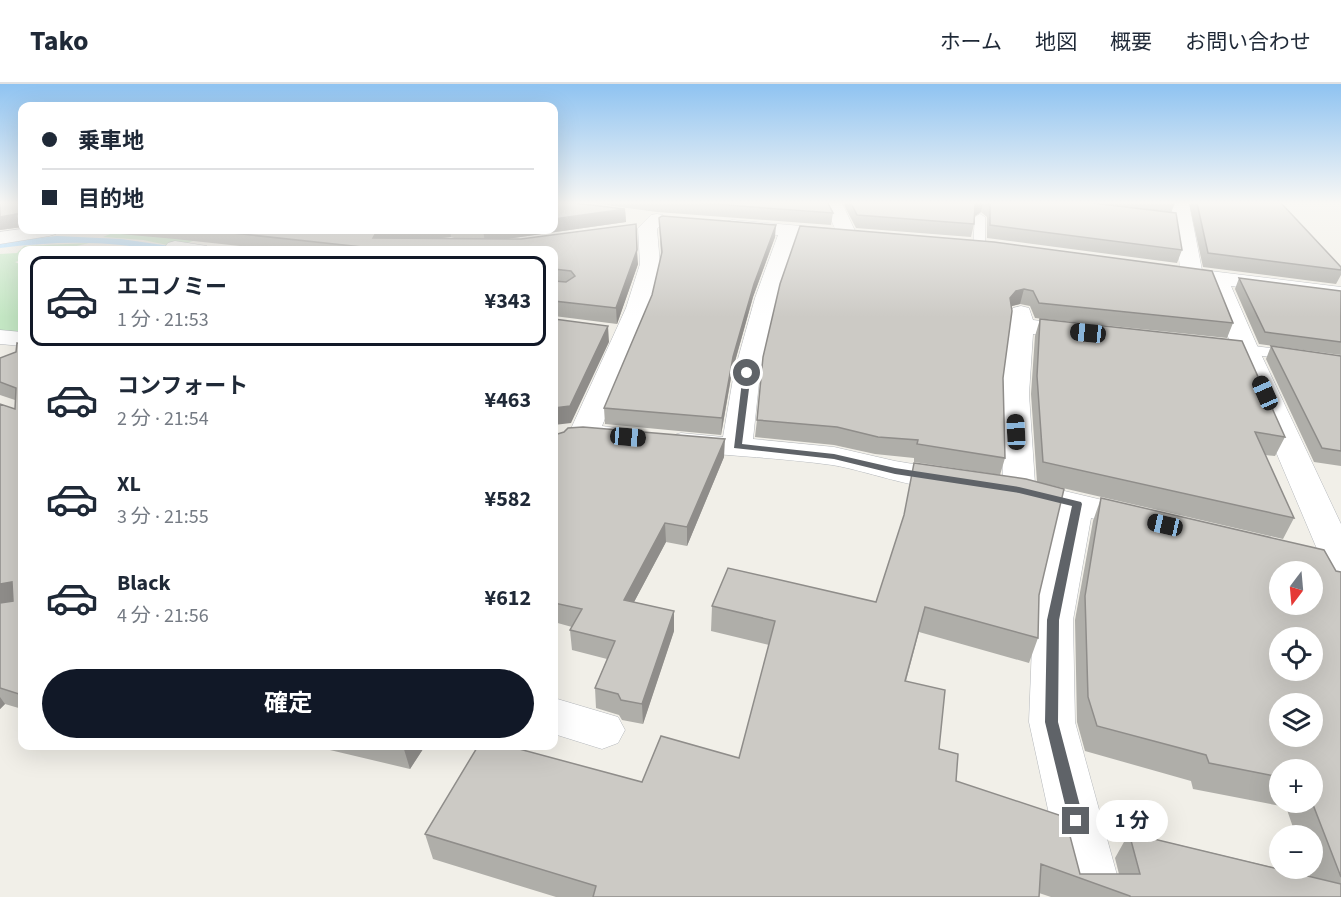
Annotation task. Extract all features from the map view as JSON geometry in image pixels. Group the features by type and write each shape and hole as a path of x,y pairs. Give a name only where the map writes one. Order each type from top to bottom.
{"street":[{"path":"649,241 650,264 638,308 616,333 571,434 737,446 834,456 895,471 1000,487 1169,526"},
{"path":"737,446 747,373 766,298 786,241"},
{"path":"1189,241 1235,349 1341,563"},
{"path":"957,244 1002,249"},
{"path":"1156,270 1341,294"},
{"path":"1000,487 1015,394 1021,320 1105,334"},
{"path":"0,337 18,339"},
{"path":"1077,504 1053,620 1052,722 1095,897"},
{"path":"1261,548 1341,567"},
{"path":"558,717 602,730"}],"lane":[{"path":"979,241 979,246"},
{"path":"1235,349 1341,362"}],"green space":[{"path":"148,241 193,241 172,246"},
{"path":"89,243 77,246 24,246"},
{"path":"17,253 18,261 15,262 18,263 18,336 0,334 0,254"}],"building":[{"path":"306,241 637,241 637,250 616,308 558,301 558,281 566,282 575,276 571,271 558,269 558,246 353,246"},
{"path":"661,241 770,241 754,284 733,357 722,418 604,408 652,295 662,252"},
{"path":"795,241 994,242 1212,271 1233,323 1039,303 1033,291 1024,289 1016,291 1010,298 1012,311 1003,378 1005,458 917,444 918,440 878,437 837,427 757,420 763,357 780,284"},
{"path":"1112,241 1181,241 1182,250"},
{"path":"1205,241 1317,241 1341,267 1341,270 1208,253"},
{"path":"1239,278 1341,291 1341,342 1265,332"},
{"path":"1040,319 1242,341 1285,437 1255,432 1294,518 1043,462 1037,376"},
{"path":"558,320 608,326 570,406 558,408"},
{"path":"17,343 18,694 0,688 0,603 13,601 12,582 0,584 0,404 15,409 16,388 0,382 0,358 16,352"},
{"path":"1271,346 1341,356 1341,451 1322,448"},
{"path":"583,427 725,439 687,527 665,523 624,600 674,611 642,704 621,700 618,694 595,688 615,641 570,630 582,609 558,604 558,434 568,428"},
{"path":"914,463 1026,479 1064,489 1039,595 1038,638 925,607 905,681 945,690 939,749 958,754 956,781 1065,817 1080,874 1140,874 1129,833 1269,867 1269,879 1320,879 1341,884 1341,897 1130,897 1041,864 1039,897 593,897 596,886 425,834 476,750 523,750 642,782 661,736 739,758 775,621 712,606 728,568 876,602 904,515"},
{"path":"1101,498 1324,550 1336,571 1341,572 1341,877 1323,825 1321,825 1316,813 1323,813 1323,759 1269,759 1269,775 1209,763 1206,755 1097,726 1088,697 1085,596"}],"waterway":[{"path":"0,245 39,241"},
{"path":"98,241 149,246"}],"route":[{"path":"747,373 737,446 834,456 895,471 1019,490 1077,504 1053,620 1052,722 1076,821"}]}
